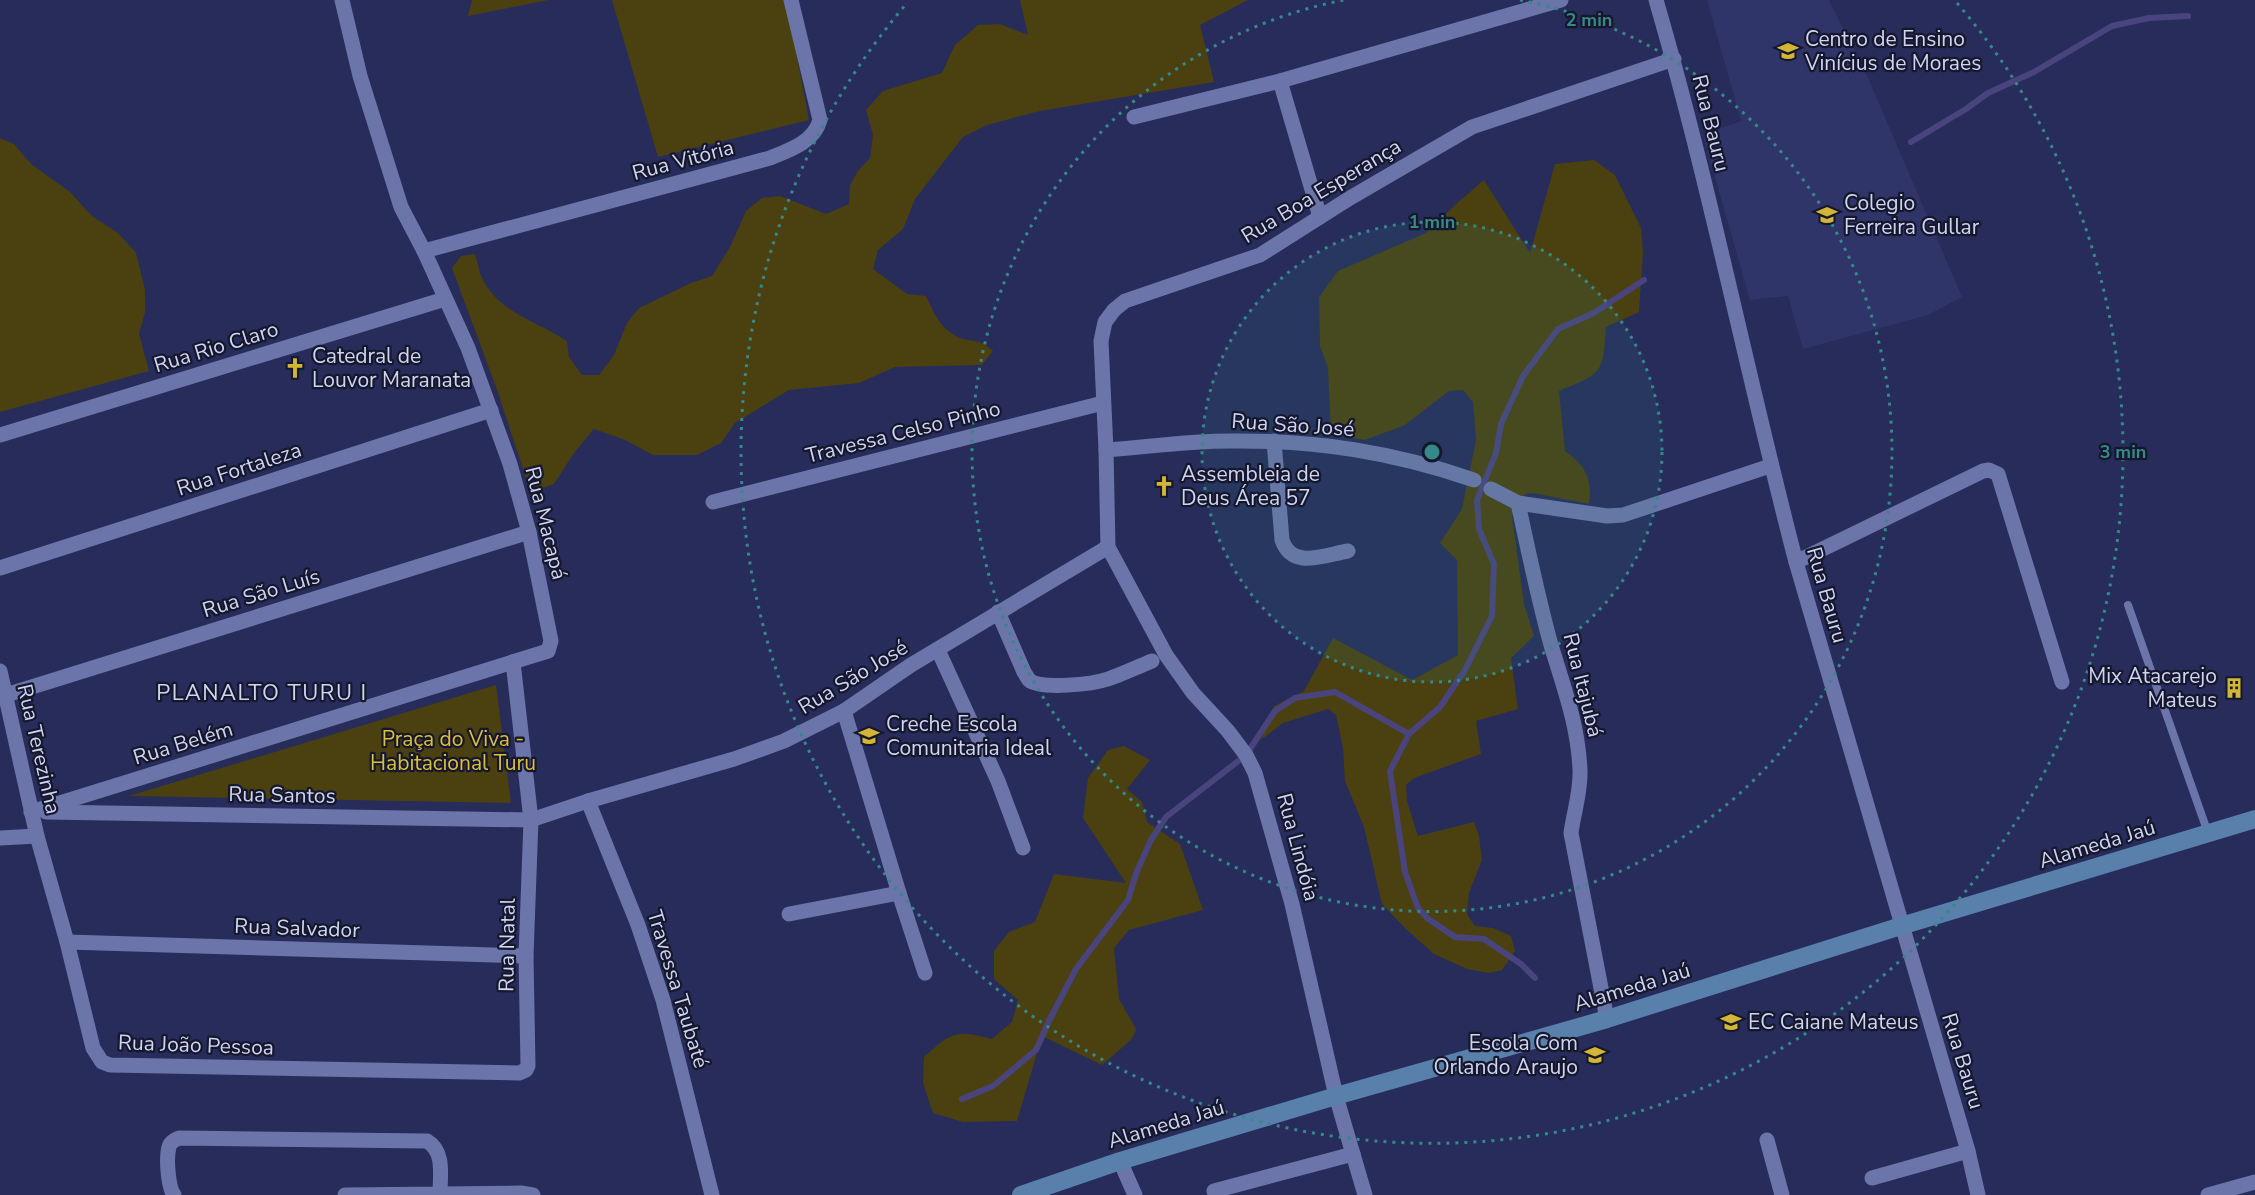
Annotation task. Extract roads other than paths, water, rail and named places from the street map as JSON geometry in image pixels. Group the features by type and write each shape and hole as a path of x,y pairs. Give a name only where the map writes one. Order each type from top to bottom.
{"main road":[{"name":"Alameda Jaú","path":"1022,1195 1120,1161 1336,1096 1607,1019 1900,926 2255,819"}],"street":[{"path":"342,0 360,75 398,196 468,348 491,410"},
{"name":"Rua Vitória","path":"424,251 770,159 806,140 816,132 820,120 791,0"},
{"path":"1134,117 1280,81 1561,0"},
{"name":"Rua Bauru","path":"1656,0 1674,59 1730,285 1770,466 1900,926 1968,1151 1978,1195"},
{"name":"Rua Boa Esperança","path":"1108,547 1101,341 1105,322 1114,310 1125,301 1260,255 1472,127 1674,59"},
{"path":"1280,81 1320,217"},
{"name":"Rua Rio Claro","path":"0,435 445,299"},
{"name":"Travessa Celso Pinho","path":"713,502 1103,403"},
{"name":"Rua Macapá","path":"491,410 510,464 529,532 552,642 551,647"},
{"name":"Rua Fortaleza","path":"0,568 491,410"},
{"name":"Rua São José","path":"1106,450 1228,441 1274,441 1330,445 1380,453 1474,480"},
{"path":"1274,441 1282,540 1285,549 1293,557 1304,559 1348,551"},
{"path":"1491,489 1518,503 1607,516 1623,515 1770,466"},
{"path":"1796,562 1983,471 1993,471 1998,474 2062,682"},
{"name":"Rua Itajubá","path":"1518,503 1549,635 1570,702 1577,739 1580,791 1574,810 1571,833 1607,1019"},
{"name":"Rua São Luís","path":"6,695 529,532"},
{"name":"Rua São José","path":"531,820 734,759 784,741 844,711 911,665 1108,547"},
{"name":"Rua Lindóia","path":"1108,547 1166,655 1193,693 1240,747 1255,773 1292,904 1336,1096 1365,1195"},
{"path":"998,612 1024,672 1036,683 1062,685 1093,682 1107,679 1152,661"},
{"name":"Rua Belém","path":"31,812 545,653 551,647"},
{"path":"938,650 998,781 1023,848"},
{"path":"513,662 531,820"},
{"name":"Rua Terezinha","path":"0,670 37,836"},
{"path":"844,711 898,893 925,973"},
{"name":"Travessa Taubaté","path":"588,801 638,925 663,1000 712,1195"},
{"name":"Rua Santos","path":"31,812 531,820"},
{"name":"Rua Natal","path":"526,1070 528,1066 526,956 531,820"},
{"path":"0,838 37,836"},
{"name":"Rua João Pessoa","path":"37,836 67,942 93,1048 102,1062 110,1065 472,1073 519,1073 526,1070"},
{"path":"789,914 898,893"},
{"name":"Rua Salvador","path":"67,942 526,956"},
{"path":"174,1195 169,1189 169,1148 172,1142 179,1138 427,1141 436,1146 439,1154 440,1194"},
{"path":"1767,1140 1782,1195"},
{"path":"1872,1178 1968,1151"},
{"path":"1214,1191 1353,1154"},
{"path":"1120,1161 1135,1195"},
{"path":"2208,1195 2255,1182"},
{"path":"345,1195 521,1192 533,1195"}],"lane":[{"path":"2128,605 2208,834"}],"waterway":[{"path":"1911,142 1988,93 2034,72 2112,26 2149,18 2188,16"},
{"path":"1535,978 1521,964 1484,939 1455,937 1427,918 1418,908 1405,872 1390,771 1409,734 1440,707 1465,670 1492,616 1494,564 1479,529 1477,500 1496,453 1501,424 1523,376 1558,329 1594,313 1644,280"},
{"path":"962,1099 993,1086 1036,1050 1076,969 1128,900 1137,871 1151,840 1166,817 1246,755 1275,711 1295,698 1335,692 1409,734"}],"place":[{"name":"Centro de Ensino Vinícius de Moraes","path":"1788,51"},
{"name":"Colegio Ferreira Gullar","path":"1827,215"},
{"name":"Catedral de Louvor Maranata","path":"295,368"},
{"name":"Assembleia de Deus Área 57","path":"1164,486"},
{"name":"Mix Atacarejo Mateus","path":"2234,688"},
{"name":"Creche Escola Comunitaria Ideal","path":"869,736"},
{"name":"EC Caiane Mateus","path":"1731,1022"},
{"name":"Escola Com Orlando Araujo","path":"1595,1055"}],"district":[{"name":"PLANALTO TURU I","path":"262,693"}],"park label":[{"name":"Praça do Viva - Habitacional Turu","path":"453,751"}]}
